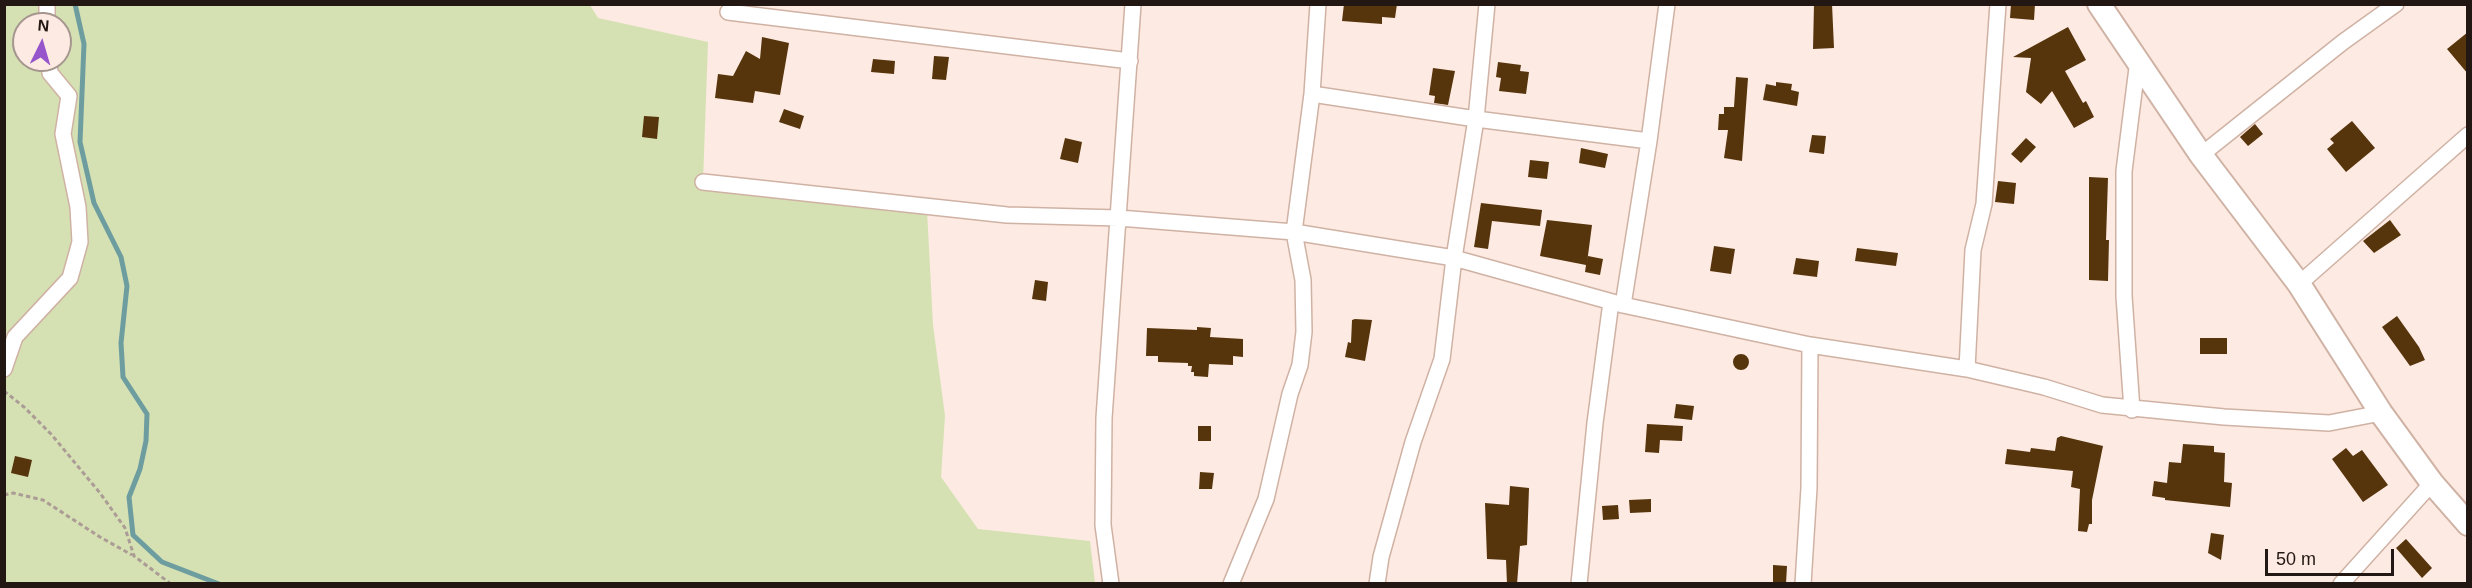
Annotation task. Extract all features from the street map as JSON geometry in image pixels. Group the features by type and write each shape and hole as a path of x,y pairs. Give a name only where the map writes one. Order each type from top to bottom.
{"street":[{"path":"1111,584 1103,525 1104,418 1133,4"},
{"path":"1231,584 1266,499 1290,394 1300,365 1304,332 1303,280 1294,232 1312,94 1318,4"},
{"path":"1377,584 1381,557 1413,442 1442,359 1454,258 1476,119 1487,4"},
{"path":"1579,584 1595,423 1649,141 1667,4"},
{"path":"1967,369 1973,250 1984,204 1998,4"},
{"path":"2099,4 2201,155 2299,284 2381,413 2432,483 2468,524"},
{"path":"2201,155 2343,42 2396,4"},
{"path":"728,12 1130,61"},
{"path":"2132,410 2124,296 2124,171 2138,60"},
{"path":"4,369 15,337 70,278 80,243 78,207 63,134 69,96 50,72"},
{"path":"1312,94 1476,119 1649,141"},
{"path":"2299,284 2468,135"},
{"path":"704,182 1007,215 1119,218 1294,232 1454,258 1617,303 1810,345 1967,369 2044,387 2102,405 2132,410 2329,423 2381,413"},
{"path":"1803,584 1809,488 1810,345"},
{"path":"2341,584 2432,483"}],"path":[{"path":"4,391 24,407 51,435 100,494 126,528 134,556"},
{"path":"4,495 12,493 43,500 134,556 171,584"}],"green space":[{"path":"4,5 590,5 598,18 708,42 703,182 927,210 933,325 945,416 941,477 978,529 1090,541 1095,583 5,583"}],"building":[{"path":"1344,4 1397,4 1395,18 1382,17 1382,24 1342,21"},
{"path":"1814,4 1832,4 1834,48 1813,49"},
{"path":"2011,4 2035,4 2034,20 2010,18"},
{"path":"2068,27 2086,60 2065,71 2083,103 2086,101 2094,117 2074,128 2052,91 2041,104 2026,92 2031,58 2013,57"},
{"path":"2468,32 2468,74 2447,49"},
{"path":"762,37 789,43 780,95 755,91 753,103 715,98 718,74 733,76 746,51 760,59"},
{"path":"934,56 949,57 946,80 932,79"},
{"path":"873,59 895,61 894,74 871,72"},
{"path":"1498,62 1521,65 1520,71 1529,72 1526,94 1499,91 1501,78 1496,77"},
{"path":"1433,68 1455,71 1448,105 1434,103 1435,96 1429,95"},
{"path":"1736,77 1748,78 1742,161 1724,158 1728,130 1718,130 1719,114 1724,114 1724,107 1734,107"},
{"path":"1776,82 1792,84 1791,90 1799,92 1797,106 1763,100 1766,84 1776,86"},
{"path":"784,109 804,116 800,129 779,122"},
{"path":"644,116 659,117 657,139 642,137"},
{"path":"2352,121 2375,148 2346,172 2327,149 2334,143 2330,139"},
{"path":"2255,124 2263,134 2248,146 2240,137"},
{"path":"1812,135 1826,136 1824,154 1809,152"},
{"path":"1065,138 1082,142 1078,163 1060,159"},
{"path":"2026,138 2036,147 2021,163 2011,154"},
{"path":"1581,148 1608,154 1605,168 1579,163"},
{"path":"1530,160 1549,162 1547,179 1528,177"},
{"path":"2089,177 2108,178 2106,240 2109,240 2108,281 2089,280"},
{"path":"1998,181 2016,183 2014,204 1995,202"},
{"path":"1481,203 1542,210 1540,226 1492,221 1488,249 1474,247"},
{"path":"1547,220 1592,225 1587,263 1588,256 1603,259 1600,275 1585,272 1586,265 1540,256"},
{"path":"2390,220 2401,235 2374,253 2363,241"},
{"path":"1714,246 1735,249 1731,274 1710,271"},
{"path":"1857,248 1898,253 1896,266 1855,261"},
{"path":"1796,258 1819,261 1817,277 1793,274"},
{"path":"1035,280 1048,282 1046,301 1032,299"},
{"path":"2397,316 2419,347 2425,360 2410,366 2382,327"},
{"path":"1352,320 1372,320 1365,361 1345,357 1348,342 1351,343"},
{"path":"1197,327 1211,328 1210,337 1243,339 1243,357 1233,356 1233,365 1209,364 1208,377 1194,376 1194,372 1191,372 1192,366 1188,366 1188,363 1158,362 1158,356 1146,356 1147,328 1197,330"},
{"path":"2200,338 2227,338 2227,354 2200,354"},
{"path":"1738,354 1744,354 1749,362 1747,368 1738,370 1733,365 1733,359"},
{"path":"1676,404 1694,406 1692,420 1674,418"},
{"path":"1647,424 1683,426 1682,441 1660,440 1659,453 1645,452"},
{"path":"1198,426 1211,426 1211,441 1198,441"},
{"path":"2061,436 2103,446 2092,500 2092,524 2089,524 2087,532 2078,531 2080,489 2071,487 2073,471 2005,464 2007,449 2030,452 2031,448 2055,451 2057,438"},
{"path":"2183,444 2214,446 2214,452 2225,453 2224,482 2232,483 2230,507 2165,500 2165,498 2152,496 2154,481 2167,483 2169,462 2181,463"},
{"path":"2346,448 2353,456 2362,450 2388,485 2363,502 2332,459"},
{"path":"15,456 32,460 28,477 11,473"},
{"path":"1200,472 1214,473 1212,489 1199,489"},
{"path":"1510,486 1529,488 1527,545 1520,546 1517,584 1507,584 1506,560 1487,559 1485,503 1509,505"},
{"path":"1651,499 1651,512 1630,513 1629,500"},
{"path":"1618,505 1619,519 1603,520 1602,506"},
{"path":"2211,533 2224,535 2221,560 2208,553"},
{"path":"2406,539 2432,568 2422,578 2396,548"},
{"path":"1773,565 1787,566 1786,584 1773,584"}],"waterway":[{"path":"75,4 84,44 80,142 94,203 121,257 127,286 121,343 123,377 147,414 146,441 140,469 129,497 133,535 162,562 219,584"}]}
